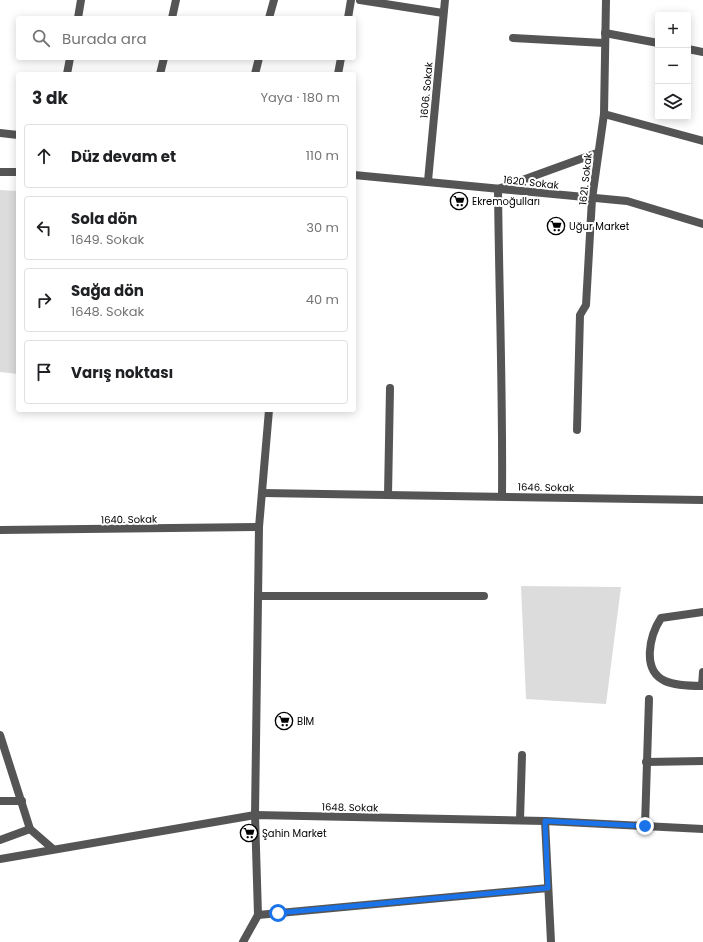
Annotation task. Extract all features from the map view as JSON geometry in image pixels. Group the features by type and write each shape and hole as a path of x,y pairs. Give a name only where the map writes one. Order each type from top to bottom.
{"street":[{"path":"78,16 81,0"},
{"path":"172,16 176,0"},
{"path":"270,16 274,0"},
{"path":"348,16 351,0"},
{"path":"360,0 443,13"},
{"name":"1606. Sokak","path":"428,181 445,0"},
{"name":"1621. Sokak","path":"577,430 580,315 586,305 592,199 597,153 604,114 604,43 606,0"},
{"path":"605,33 655,42"},
{"path":"513,38 604,43"},
{"path":"691,50 703,52"},
{"path":"67,72 70,60"},
{"path":"160,72 164,60"},
{"path":"256,72 258,60"},
{"path":"338,72 341,60"},
{"path":"604,114 703,141"},
{"path":"0,133 16,135"},
{"path":"502,496 503,406 500,366 498,189 597,153"},
{"path":"0,172 16,172"},
{"name":"1620. Sokak","path":"356,175 428,181 592,199 627,201 703,224"},
{"path":"388,495 390,388"},
{"path":"243,942 258,915 255,815 258,527 269,412"},
{"name":"1646. Sokak","path":"262,492 703,500"},
{"name":"1640. Sokak","path":"0,530 258,527"},
{"path":"258,596 484,596"},
{"path":"703,612 661,618 654,629 651,638 650,663 654,671 665,681 687,686 702,686 703,672"},
{"path":"645,826 649,699"},
{"path":"0,736 30,829 53,849"},
{"path":"520,820 522,755"},
{"path":"646,762 703,761"},
{"path":"0,801 22,801"},
{"name":"1648. Sokak","path":"0,858 255,815 520,820 703,829"},
{"path":"545,821 551,942"},
{"path":"0,840 30,829"},
{"path":"258,915 548,888"}],"shaded area":[{"path":"0,190 16,191 16,374 0,372"},
{"path":"521,586 621,587 606,704 526,699"}],"place":[{"name":"Ekremoğulları","path":"459,201"},
{"name":"Uğur Market","path":"556,226"},
{"name":"BİM","path":"284,721"},
{"name":"Şahin Market","path":"249,833"}],"route":[{"path":"278,913 548,888 545,821 645,826"}]}
